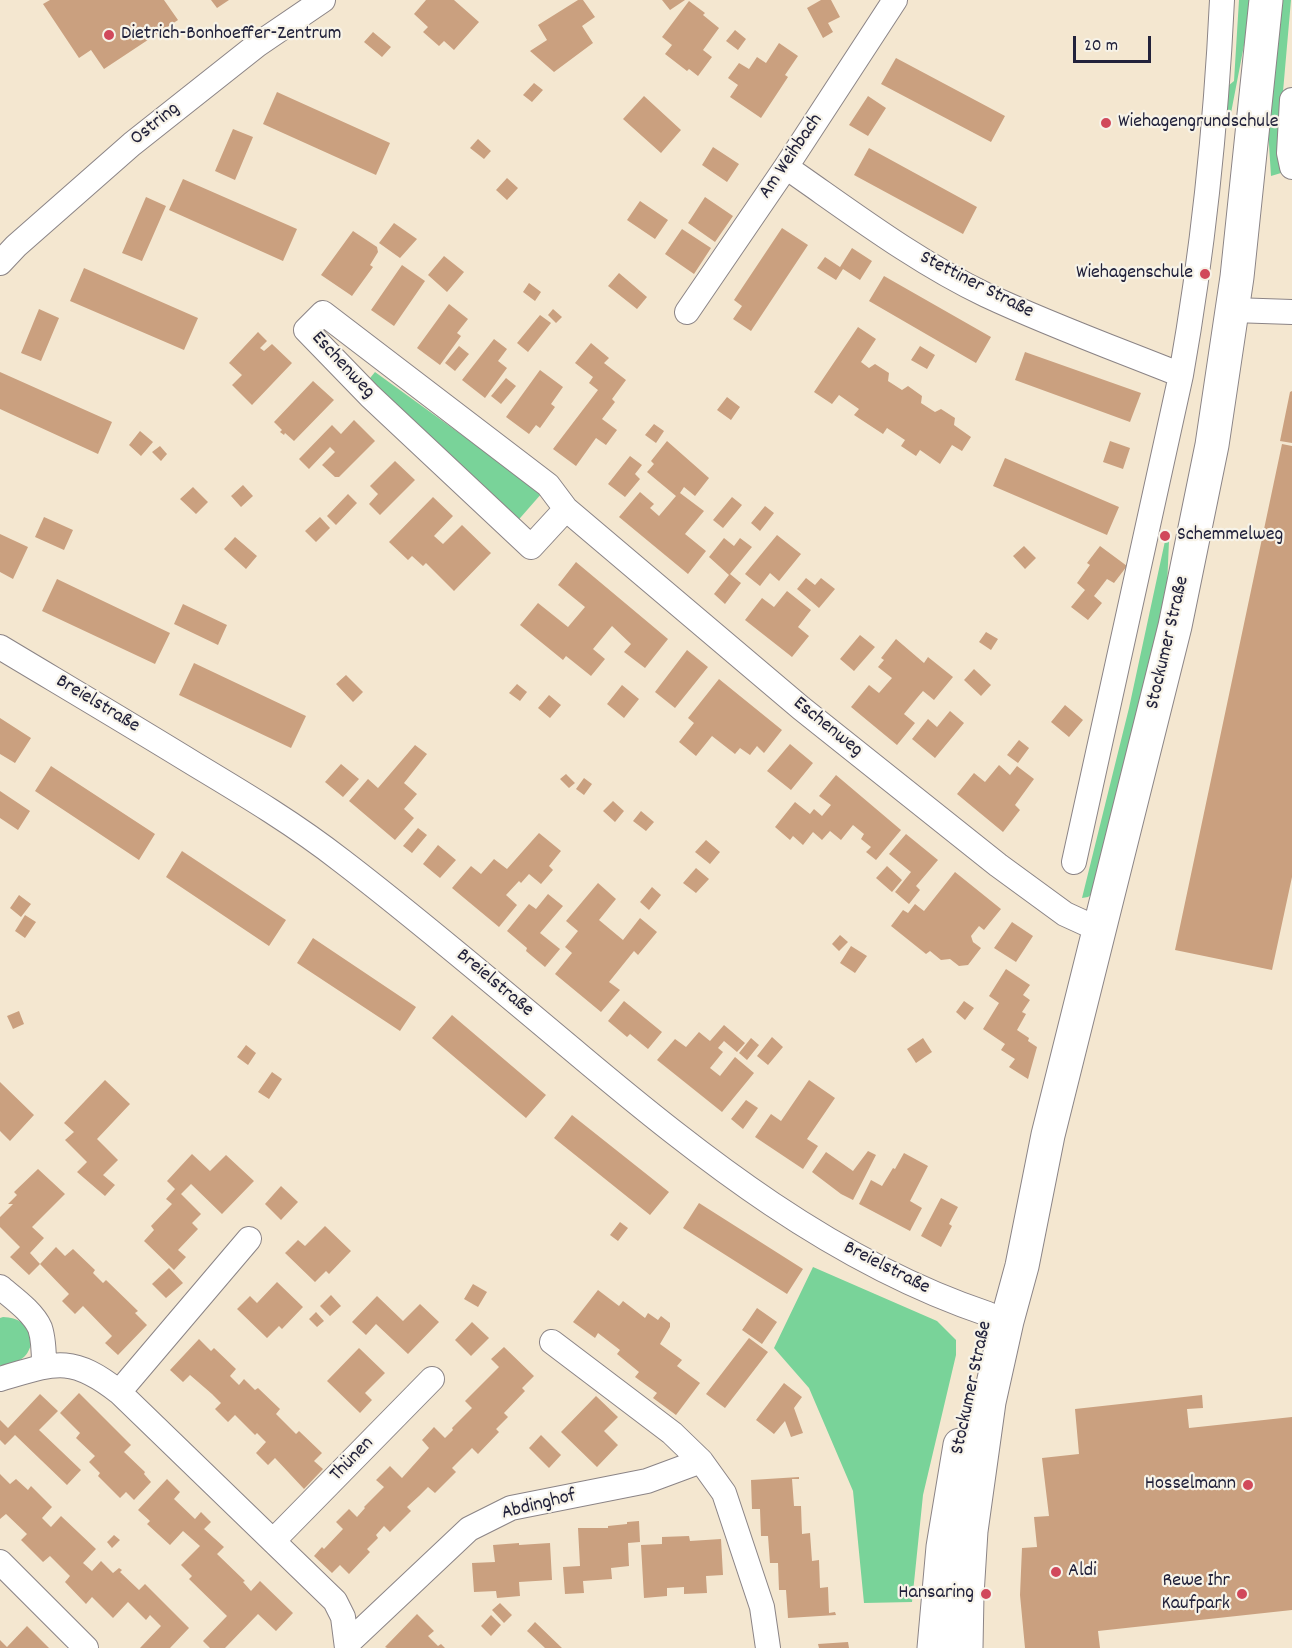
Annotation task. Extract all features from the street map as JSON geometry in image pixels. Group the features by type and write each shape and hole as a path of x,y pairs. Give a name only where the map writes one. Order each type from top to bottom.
{"main road":[{"name":"Stockumer Straße","path":"966,1648 971,1532 989,1401 1022,1266 1048,1135 1175,626 1212,445 1233,310 1266,0"},
{"name":"Stockumer Straße","path":"934,1648 943,1548 965,1419 988,1314 1001,1259 1048,1135"}],"street":[{"name":"Ostring","path":"0,263 16,246 132,144 257,45 323,0"},
{"name":"Am Weihbach","path":"687,312 786,167 895,0"},
{"path":"1074,862 1181,375 1192,313 1208,187 1222,0"},
{"path":"1292,100 1289,153 1292,167"},
{"name":"Stettiner Straße","path":"786,167 913,254 985,294 1050,323 1181,375"},
{"path":"1233,310 1292,312"},
{"name":"Eschenweg","path":"566,509 531,547 370,396 306,330 323,313 548,485 566,509 801,708 998,866 1065,914 1100,930"},
{"name":"Breielstraße","path":"0,647 264,806 341,860 649,1113 756,1194 864,1261 932,1293 988,1314"},
{"path":"119,1392 249,1239"},
{"path":"0,1287 31,1315 40,1327 44,1366"},
{"path":"552,1342 672,1433 701,1461 724,1493 762,1606 768,1648"},
{"path":"0,1379 44,1366 72,1366 86,1369 119,1392 335,1602 343,1617 347,1646"},
{"name":"Thünen","path":"273,1541 432,1378"},
{"name":"Abdinghof","path":"347,1646 469,1529 511,1508 647,1482 701,1461"},
{"path":"0,1562 86,1648"}],"green space":[{"path":"1239,0 1251,0 1231,113 1221,109 1222,91 1234,81"},
{"path":"1282,0 1291,0 1278,149 1281,173 1271,176 1268,129"},
{"path":"375,372 542,493 514,525 366,383"},
{"path":"1165,541 1169,541 1167,587 1138,713 1092,894 1082,898 1129,708"},
{"path":"813,1267 937,1321 956,1340 956,1355 923,1495 912,1602 864,1603 853,1491 809,1388 774,1348"},
{"path":"0,1318 21,1322 33,1337 26,1355 13,1363 0,1366"}],"building":[{"name":"Dietrich-Bonhoeffer-Zentrum","path":"50,0 164,0 178,20 104,69 91,50 79,58 43,4"},
{"path":"211,0 229,0 217,8"},
{"path":"426,0 454,0 479,22 454,50 444,41 439,46 423,32 428,27 414,14"},
{"path":"578,0 583,0 595,17 582,26 593,43 554,72 530,51 547,40 538,25"},
{"path":"662,0 685,0 670,10"},
{"path":"821,0 831,0 840,17 828,23 833,32 823,38 807,8"},
{"path":"689,1 719,28 703,50 712,57 698,76 689,69 687,71 665,54 672,45 662,37"},
{"path":"735,30 746,39 738,50 726,41"},
{"path":"373,32 391,47 382,57 364,42"},
{"path":"779,43 798,56 785,75 788,77 761,118 730,97 738,85 728,78 739,63 749,69 757,57 766,63"},
{"path":"896,58 1005,116 991,142 881,84"},
{"path":"534,83 543,90 532,102 523,95"},
{"path":"277,92 390,143 376,175 263,124"},
{"path":"644,96 681,130 661,153 623,119"},
{"path":"868,96 886,108 868,136 849,125"},
{"path":"233,129 253,137 235,180 215,171"},
{"path":"478,139 491,151 484,159 470,148"},
{"path":"713,147 739,164 727,182 702,165"},
{"path":"869,148 977,207 963,234 854,175"},
{"path":"507,178 518,188 507,200 496,190"},
{"path":"183,179 297,229 283,261 169,210"},
{"path":"146,197 166,206 142,261 122,253"},
{"path":"705,197 733,216 715,242 688,223"},
{"path":"640,201 668,220 655,239 627,220"},
{"path":"394,223 417,239 400,258 379,243"},
{"path":"782,228 808,245 751,331 733,319 742,306 734,300"},
{"path":"682,229 711,248 694,274 665,254"},
{"path":"353,231 377,247 378,252 370,265 373,267 352,296 321,275"},
{"path":"852,248 872,261 860,280 843,269 836,280 817,268 825,257 840,267"},
{"path":"444,256 464,272 447,292 428,275"},
{"path":"402,265 425,281 394,326 371,310"},
{"path":"84,268 198,318 184,350 70,301"},
{"path":"619,273 647,297 637,309 608,286"},
{"path":"884,276 991,337 976,363 869,301"},
{"path":"529,283 541,292 535,301 523,292"},
{"path":"449,304 468,319 457,333 461,336 440,365 417,348"},
{"path":"39,309 59,318 41,361 21,353"},
{"path":"553,309 562,317 556,323 548,315"},
{"path":"540,315 551,323 528,352 517,343"},
{"path":"858,327 876,339 861,362 869,368 875,364 889,373 888,381 902,390 908,386 922,396 921,403 935,412 941,409 955,418 954,425 971,437 962,451 952,445 940,464 920,450 916,456 901,446 905,440 887,428 883,434 854,415 859,409 839,395 832,404 814,392"},
{"path":"258,332 267,341 260,348 264,351 272,344 292,363 252,405 232,385 242,375 229,363"},
{"path":"494,339 507,349 498,361 507,368 485,398 462,380"},
{"path":"591,343 609,358 604,363 626,380 612,399 615,402 602,419 617,430 606,445 596,438 576,466 553,449 598,390 589,383 593,377 575,363"},
{"path":"459,346 469,354 455,371 445,363"},
{"path":"920,346 935,355 927,369 911,360"},
{"path":"1025,352 1141,393 1130,422 1015,380"},
{"path":"540,370 563,387 551,404 555,407 540,428 536,425 529,434 506,417"},
{"path":"0,372 112,422 98,454 0,409"},
{"path":"506,378 516,386 501,404 491,396"},
{"path":"313,381 334,400 294,441 285,433 284,435 280,432 282,430 274,422"},
{"path":"1292,391 1292,443 1280,441"},
{"path":"727,397 740,407 731,420 717,410"},
{"path":"354,420 375,441 339,477 335,477 322,465 335,452 330,447 309,469 299,459 332,425 341,434"},
{"path":"654,424 664,431 656,443 645,435"},
{"path":"140,431 153,442 141,456 129,445"},
{"path":"667,441 709,478 695,496 684,487 680,493 704,511 685,534 706,551 688,574 619,517 640,492 654,504 650,508 659,516 676,496 647,472 654,464 651,461"},
{"path":"1110,441 1130,448 1123,469 1103,462"},
{"path":"1282,444 1292,446 1292,877 1272,970 1175,950"},
{"path":"160,446 167,454 161,461 152,452"},
{"path":"630,456 642,465 635,474 640,479 625,497 608,484"},
{"path":"1005,458 1119,507 1107,535 993,486"},
{"path":"395,461 415,480 380,515 369,504 378,494 370,486"},
{"path":"243,485 253,496 241,507 231,496"},
{"path":"193,487 208,502 196,514 180,499"},
{"path":"348,494 357,503 336,525 327,516"},
{"path":"433,497 453,516 434,536 443,544 462,525 491,553 454,591 426,563 423,566 412,556 408,560 389,542"},
{"path":"732,497 742,505 723,528 713,520"},
{"path":"765,506 774,513 760,531 751,523"},
{"path":"44,517 73,530 64,550 35,537"},
{"path":"320,517 330,528 316,542 305,531"},
{"path":"0,534 28,547 13,579 0,572"},
{"path":"777,535 801,554 779,581 770,573 760,586 745,574"},
{"path":"235,537 257,556 246,569 224,549"},
{"path":"724,538 734,546 740,538 752,547 730,574 741,583 725,604 714,594 729,575 709,557"},
{"path":"1024,546 1036,558 1025,569 1013,556"},
{"path":"1100,546 1127,566 1114,583 1107,579 1094,596 1102,603 1088,620 1071,607 1085,590 1077,583 1090,565 1087,563"},
{"path":"576,562 668,639 645,668 624,652 631,644 612,626 593,649 605,659 591,676 566,656 563,660 520,625 538,603 568,627 585,607 558,585"},
{"path":"806,578 815,585 821,578 835,589 819,608 797,589"},
{"path":"57,579 170,633 155,664 42,611"},
{"path":"787,591 811,610 798,627 809,636 792,657 745,620 762,598 774,607"},
{"path":"183,604 227,625 218,645 174,624"},
{"path":"986,632 998,639 991,650 979,642"},
{"path":"860,635 875,647 854,671 840,659"},
{"path":"896,639 924,663 928,657 953,677 934,700 923,691 917,698 904,714 915,723 897,745 851,707 869,685 879,693 892,678 878,667 884,660 881,658"},
{"path":"687,650 708,667 675,708 655,692"},
{"path":"194,663 306,716 291,748 179,695"},
{"path":"974,669 991,685 981,696 964,680"},
{"path":"346,675 363,692 353,702 336,684"},
{"path":"719,679 782,730 764,753 757,746 750,755 740,748 735,754 712,736 696,756 679,742 694,723 688,718"},
{"path":"517,684 527,692 520,701 509,693"},
{"path":"622,685 639,699 624,718 607,704"},
{"path":"549,695 561,705 550,718 538,708"},
{"path":"1065,705 1083,720 1069,737 1051,722"},
{"path":"950,711 964,723 935,758 912,739 928,719 937,727"},
{"path":"0,718 31,738 15,763 0,754"},
{"path":"1019,740 1029,748 1018,763 1007,755"},
{"path":"790,744 813,763 791,790 767,771"},
{"path":"415,745 427,754 404,783 417,794 404,809 414,818 395,840 349,801 368,779 378,788"},
{"path":"341,764 359,779 343,797 325,782"},
{"path":"999,765 1010,775 1017,766 1034,779 1015,805 1020,810 1003,832 957,794 974,773 985,782"},
{"path":"51,766 155,834 139,860 35,791"},
{"path":"566,774 575,783 569,788 560,779"},
{"path":"836,775 901,830 876,860 866,852 871,847 861,839 864,834 853,825 841,840 830,831 822,840 813,832 803,845 793,836 790,840 775,827 795,802 810,814 814,809 822,816 831,805 819,796"},
{"path":"584,778 592,784 584,795 576,789"},
{"path":"0,791 30,811 18,830 0,818"},
{"path":"613,801 624,811 615,822 603,811"},
{"path":"641,811 654,822 646,831 633,821"},
{"path":"418,828 427,835 412,853 403,846"},
{"path":"539,833 561,851 549,866 553,870 541,884 529,874 521,883 519,881 506,895 517,905 499,927 452,888 471,866 481,874 494,859 507,869"},
{"path":"906,834 938,860 916,886 920,890 909,904 895,892 911,872 889,854"},
{"path":"706,840 720,852 710,864 695,852"},
{"path":"438,845 456,860 440,878 423,864"},
{"path":"182,851 286,920 269,946 166,877"},
{"path":"887,866 902,880 892,892 876,878"},
{"path":"696,868 709,879 696,893 683,883"},
{"path":"955,872 1001,909 984,930 979,926 971,936 973,942 981,948 968,965 959,966 950,959 941,960 930,951 926,954 891,926 903,910 908,913 915,904 924,911"},
{"path":"598,883 616,899 599,920 623,940 640,918 657,932 638,955 634,951 609,982 620,990 601,1012 555,974 572,953 565,947 578,931 566,921"},
{"path":"652,887 661,895 649,910 640,902"},
{"path":"548,894 563,906 540,933 560,949 545,967 507,931 529,904 536,909"},
{"path":"19,895 31,904 21,917 10,908"},
{"path":"25,915 36,922 25,938 15,931"},
{"path":"1012,922 1033,936 1016,962 994,948"},
{"path":"840,935 848,942 839,951 832,944"},
{"path":"313,938 416,1007 400,1031 297,963"},
{"path":"851,946 867,956 855,973 840,963"},
{"path":"1006,969 1030,985 1023,995 1030,1000 1022,1012 1026,1014 1017,1030 1037,1047 1028,1079 1009,1067 1015,1059 1001,1050 1005,1044 983,1029 999,1003 989,996"},
{"path":"624,1001 662,1032 648,1049 630,1034 627,1037 608,1021"},
{"path":"964,1001 974,1008 965,1020 956,1012"},
{"path":"19,1011 24,1024 13,1029 7,1016"},
{"path":"452,1015 546,1095 526,1118 432,1038"},
{"path":"724,1025 745,1043 737,1052 724,1041 718,1048 723,1052 710,1068 720,1076 735,1057 754,1073 722,1112 657,1060 675,1039 686,1047 699,1032 710,1041"},
{"path":"772,1037 783,1047 768,1065 757,1056"},
{"path":"751,1038 759,1045 747,1060 739,1053"},
{"path":"923,1038 932,1052 916,1063 907,1049"},
{"path":"246,1045 256,1053 248,1065 237,1057"},
{"path":"272,1072 282,1079 269,1099 258,1092"},
{"path":"105,1080 130,1104 97,1139 118,1160 103,1175 115,1185 105,1196 77,1172 87,1162 65,1140 74,1132 64,1123"},
{"path":"809,1080 835,1098 807,1139 818,1146 803,1169 755,1137 771,1114 781,1121"},
{"path":"0,1082 34,1115 10,1141 0,1131"},
{"path":"746,1100 758,1108 743,1129 731,1119"},
{"path":"572,1115 669,1192 650,1215 554,1138"},
{"path":"868,1151 876,1155 853,1200 841,1194 812,1172 826,1152 853,1171"},
{"path":"904,1153 928,1166 910,1201 922,1208 910,1231 859,1204 871,1180 882,1186"},
{"path":"192,1154 210,1171 226,1155 254,1181 222,1214 191,1184 181,1194 201,1214 192,1223 198,1229 178,1250 186,1257 174,1270 144,1241 154,1230 151,1226 172,1204 166,1199 175,1189 167,1181"},
{"path":"38,1169 65,1194 32,1227 44,1238 30,1253 40,1264 29,1275 10,1257 20,1247 0,1227 0,1217 13,1204 8,1204 17,1195 14,1192"},
{"path":"281,1186 298,1202 281,1220 265,1204"},
{"path":"941,1198 958,1207 949,1224 952,1226 941,1247 921,1236"},
{"path":"699,1203 803,1269 787,1294 683,1228"},
{"path":"620,1222 628,1228 618,1241 610,1235"},
{"path":"325,1226 351,1251 329,1274 326,1271 315,1282 285,1253 298,1240 305,1246"},
{"path":"56,1247 65,1256 73,1249 95,1270 93,1273 103,1283 106,1280 138,1311 135,1313 147,1325 118,1355 105,1343 112,1336 83,1306 75,1314 62,1301 69,1294 40,1264"},
{"path":"169,1268 183,1283 166,1298 152,1284"},
{"path":"277,1282 303,1307 282,1329 279,1326 267,1338 237,1309 250,1296 257,1303"},
{"path":"473,1284 487,1292 478,1307 464,1299"},
{"path":"598,1290 619,1306 623,1301 645,1318 648,1313 658,1320 661,1316 670,1323 660,1344 682,1360 677,1366 700,1383 676,1415 653,1398 657,1393 635,1377 639,1372 617,1354 620,1350 598,1333 595,1338 573,1322"},
{"path":"331,1295 341,1306 330,1316 320,1306"},
{"path":"377,1296 403,1321 420,1304 439,1322 408,1354 376,1324 366,1335 352,1322"},
{"path":"757,1308 777,1322 762,1344 742,1330"},
{"path":"316,1312 324,1321 317,1327 309,1319"},
{"path":"472,1322 489,1338 471,1356 455,1340"},
{"path":"749,1338 768,1352 725,1408 706,1394"},
{"path":"199,1339 211,1351 214,1348 236,1369 230,1376 239,1385 244,1379 255,1390 258,1388 280,1409 276,1414 296,1434 299,1431 322,1453 314,1461 323,1469 304,1489 275,1458 268,1465 256,1453 266,1442 257,1433 255,1435 235,1415 228,1422 215,1409 221,1403 212,1394 190,1375 183,1382 170,1370"},
{"path":"504,1347 534,1376 522,1388 525,1391 504,1413 508,1417 496,1429 499,1432 478,1454 472,1448 452,1468 456,1472 435,1493 428,1487 407,1507 411,1511 390,1532 384,1526 376,1535 378,1538 367,1549 370,1552 349,1574 340,1565 332,1573 314,1556 343,1529 336,1522 349,1509 357,1517 384,1487 376,1480 390,1466 402,1478 429,1448 422,1440 434,1427 445,1438 453,1430 452,1428 472,1408 465,1401 499,1367 491,1359"},
{"path":"359,1348 385,1373 365,1393 372,1400 360,1413 327,1381"},
{"path":"784,1383 802,1397 794,1408 803,1433 791,1437 785,1421 774,1434 756,1420"},
{"path":"79,1393 131,1445 124,1452 145,1472 144,1474 151,1482 134,1500 126,1492 120,1498 98,1476 100,1473 89,1462 95,1456 76,1438 80,1433 60,1413"},
{"path":"40,1394 58,1411 39,1430 81,1470 67,1485 15,1435 5,1445 0,1440 0,1420 8,1428"},
{"path":"1202,1395 1203,1408 1187,1409 1189,1428 1292,1417 1292,1610 1098,1631 1100,1648 1025,1648 1020,1595 1022,1548 1037,1547 1034,1517 1049,1516 1042,1458 1079,1454 1075,1409"},
{"path":"596,1396 618,1417 604,1431 618,1445 597,1467 561,1432"},
{"path":"541,1435 561,1455 549,1468 529,1448"},
{"path":"0,1474 10,1484 16,1479 28,1490 31,1486 52,1507 42,1518 51,1527 61,1516 96,1549 83,1563 92,1571 101,1561 113,1573 119,1568 122,1570 120,1572 139,1590 145,1584 189,1628 170,1648 140,1648 161,1626 150,1615 146,1620 128,1602 113,1618 92,1597 86,1604 65,1582 70,1576 50,1556 43,1562 21,1540 27,1534 6,1514 0,1519"},
{"path":"799,1477 799,1479 792,1479 794,1506 801,1506 802,1534 810,1533 812,1561 819,1560 820,1588 828,1587 829,1613 835,1612 836,1615 788,1618 786,1590 779,1590 778,1563 770,1563 768,1536 761,1536 760,1509 752,1509 751,1480"},
{"path":"167,1479 180,1492 174,1499 195,1519 201,1512 211,1522 204,1529 224,1547 217,1554 245,1581 243,1582 251,1591 260,1581 293,1613 276,1631 258,1614 225,1648 210,1648 203,1641 227,1616 189,1579 192,1576 181,1565 200,1546 183,1531 170,1545 147,1524 150,1521 138,1510"},
{"path":"639,1521 640,1542 628,1543 629,1566 611,1568 612,1579 583,1581 584,1593 565,1594 563,1567 580,1566 578,1528 608,1528 608,1526"},
{"path":"114,1535 120,1540 112,1548 107,1542"},
{"path":"689,1536 690,1541 721,1539 723,1575 706,1576 707,1593 684,1594 684,1587 667,1588 667,1596 644,1598 641,1545 662,1544 662,1537"},
{"path":"519,1543 519,1545 550,1543 552,1580 519,1582 520,1596 497,1598 496,1591 474,1592 472,1563 495,1562 493,1545"},
{"path":"500,1603 512,1615 504,1623 492,1610"},
{"path":"417,1614 434,1631 428,1636 438,1646 441,1644 445,1648 385,1647"},
{"path":"491,1615 501,1625 491,1636 481,1626"},
{"path":"535,1622 562,1648 545,1648 527,1631"},
{"path":"27,1626 49,1648 0,1648 0,1640 7,1647"},
{"path":"848,1642 849,1648 819,1648 818,1644"}],"place":[{"name":"Dietrich-Bonhoeffer-Zentrum","path":"109,35"},
{"name":"Wiehagengrundschule","path":"1106,123"},
{"name":"Wiehagenschule","path":"1205,274"},
{"name":"Schemmelweg","path":"1165,536"},
{"name":"Hosselmann","path":"1248,1485"},
{"name":"Aldi","path":"1056,1572"},
{"name":"Hansaring","path":"986,1594"},
{"name":"Rewe Ihr Kaufpark","path":"1242,1594"}]}
